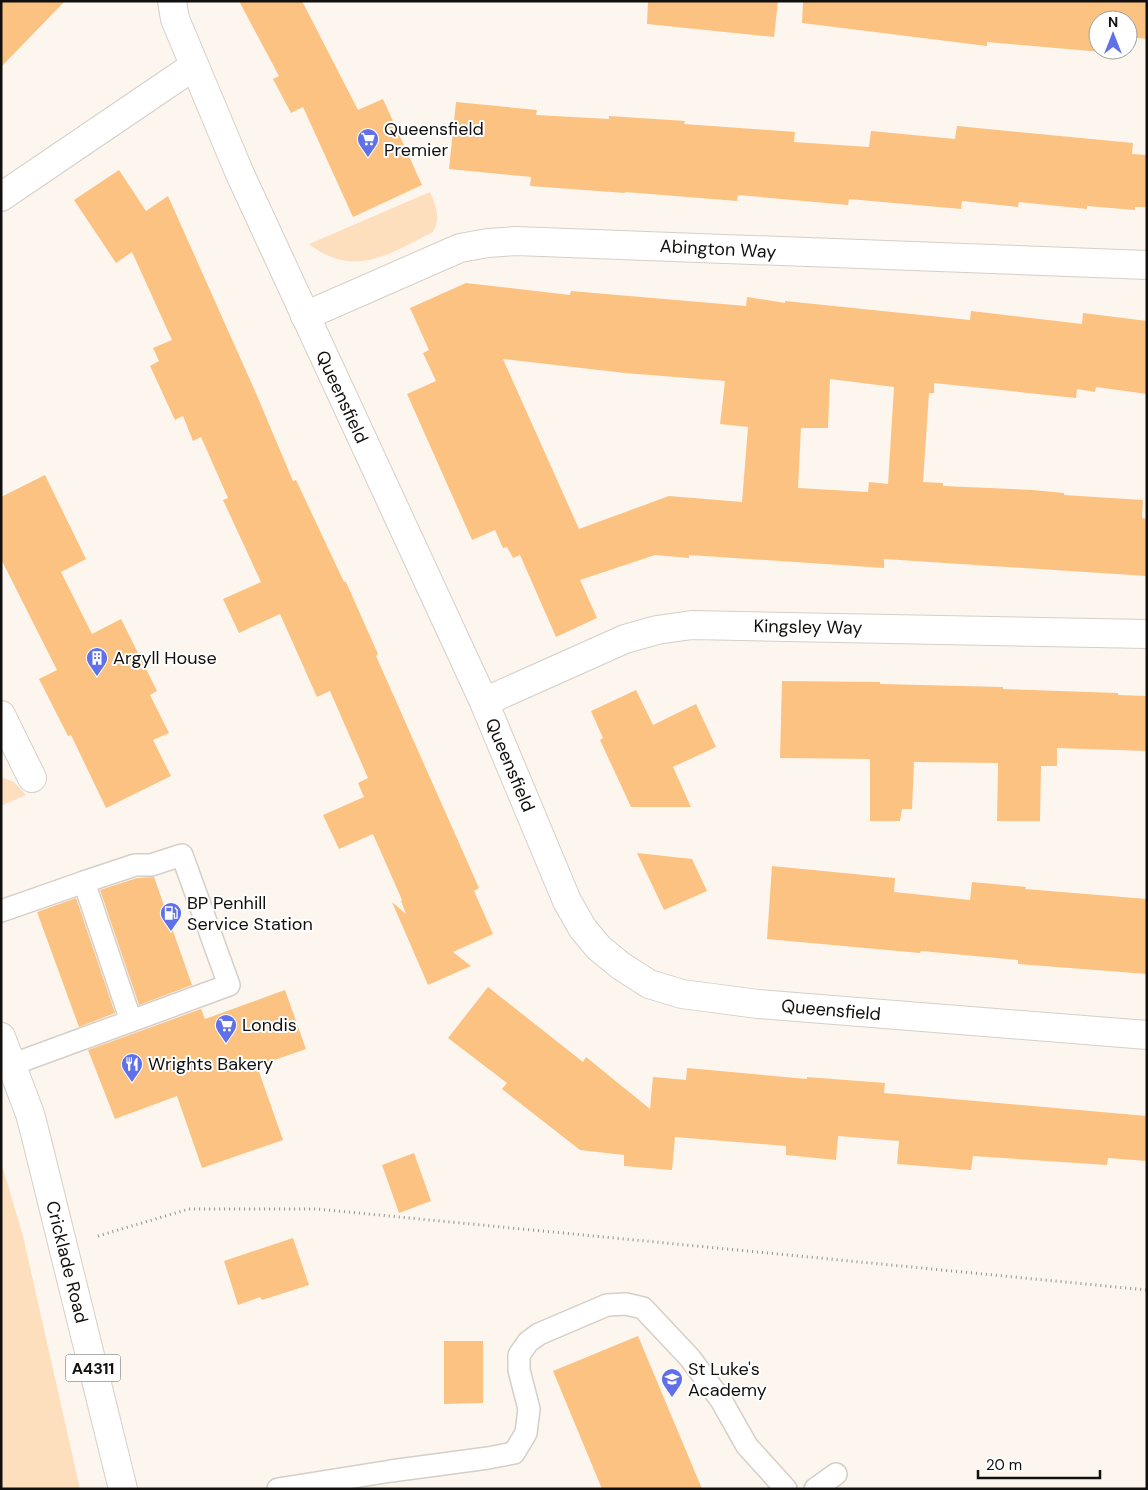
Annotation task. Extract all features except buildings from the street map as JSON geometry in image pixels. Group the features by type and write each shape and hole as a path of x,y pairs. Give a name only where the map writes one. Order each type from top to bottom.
{"street":[{"name":"Queensfield","path":"172,1 175,19 240,174 484,702 567,901 582,930 621,966 649,984 682,994 758,1004 1147,1035"},
{"path":"1,197 194,66"},
{"name":"Abington Way","path":"305,316 460,248 516,241 1147,265"},
{"name":"Kingsley Way","path":"484,702 625,639 657,630 692,625 1147,634"},
{"path":"1,715 8,747 32,778"},
{"name":"Cricklade Road","path":"1,1037 30,1114 123,1489"}],"lane":[{"path":"1,911 135,865 151,866 182,855 229,985 11,1065"},
{"path":"84,882 131,1021"},
{"path":"284,1488 514,1453 526,1433 529,1409 519,1370 519,1355 528,1342 539,1334 607,1305 626,1304 643,1308 690,1358 721,1400 747,1446 786,1489"},
{"path":"815,1489 836,1474"}],"path":[{"path":"63,1247 189,1209 317,1208 1147,1290"}],"shaded area":[{"path":"430,192 436,207 437,217 433,232 386,255 356,261 341,260 325,254 309,244"},
{"path":"1,777 14,782 26,795 1,806"},
{"path":"1,1162 23,1236 80,1489 1,1489"}],"place":[{"name":"Queensfield Premier","path":"368,158"},
{"name":"Argyll House","path":"97,677"},
{"name":"BP Penhill Service Station","path":"171,932"},
{"name":"Londis","path":"226,1044"},
{"name":"Wrights Bakery","path":"132,1083"},
{"name":"St Luke's Academy","path":"672,1398"}]}
